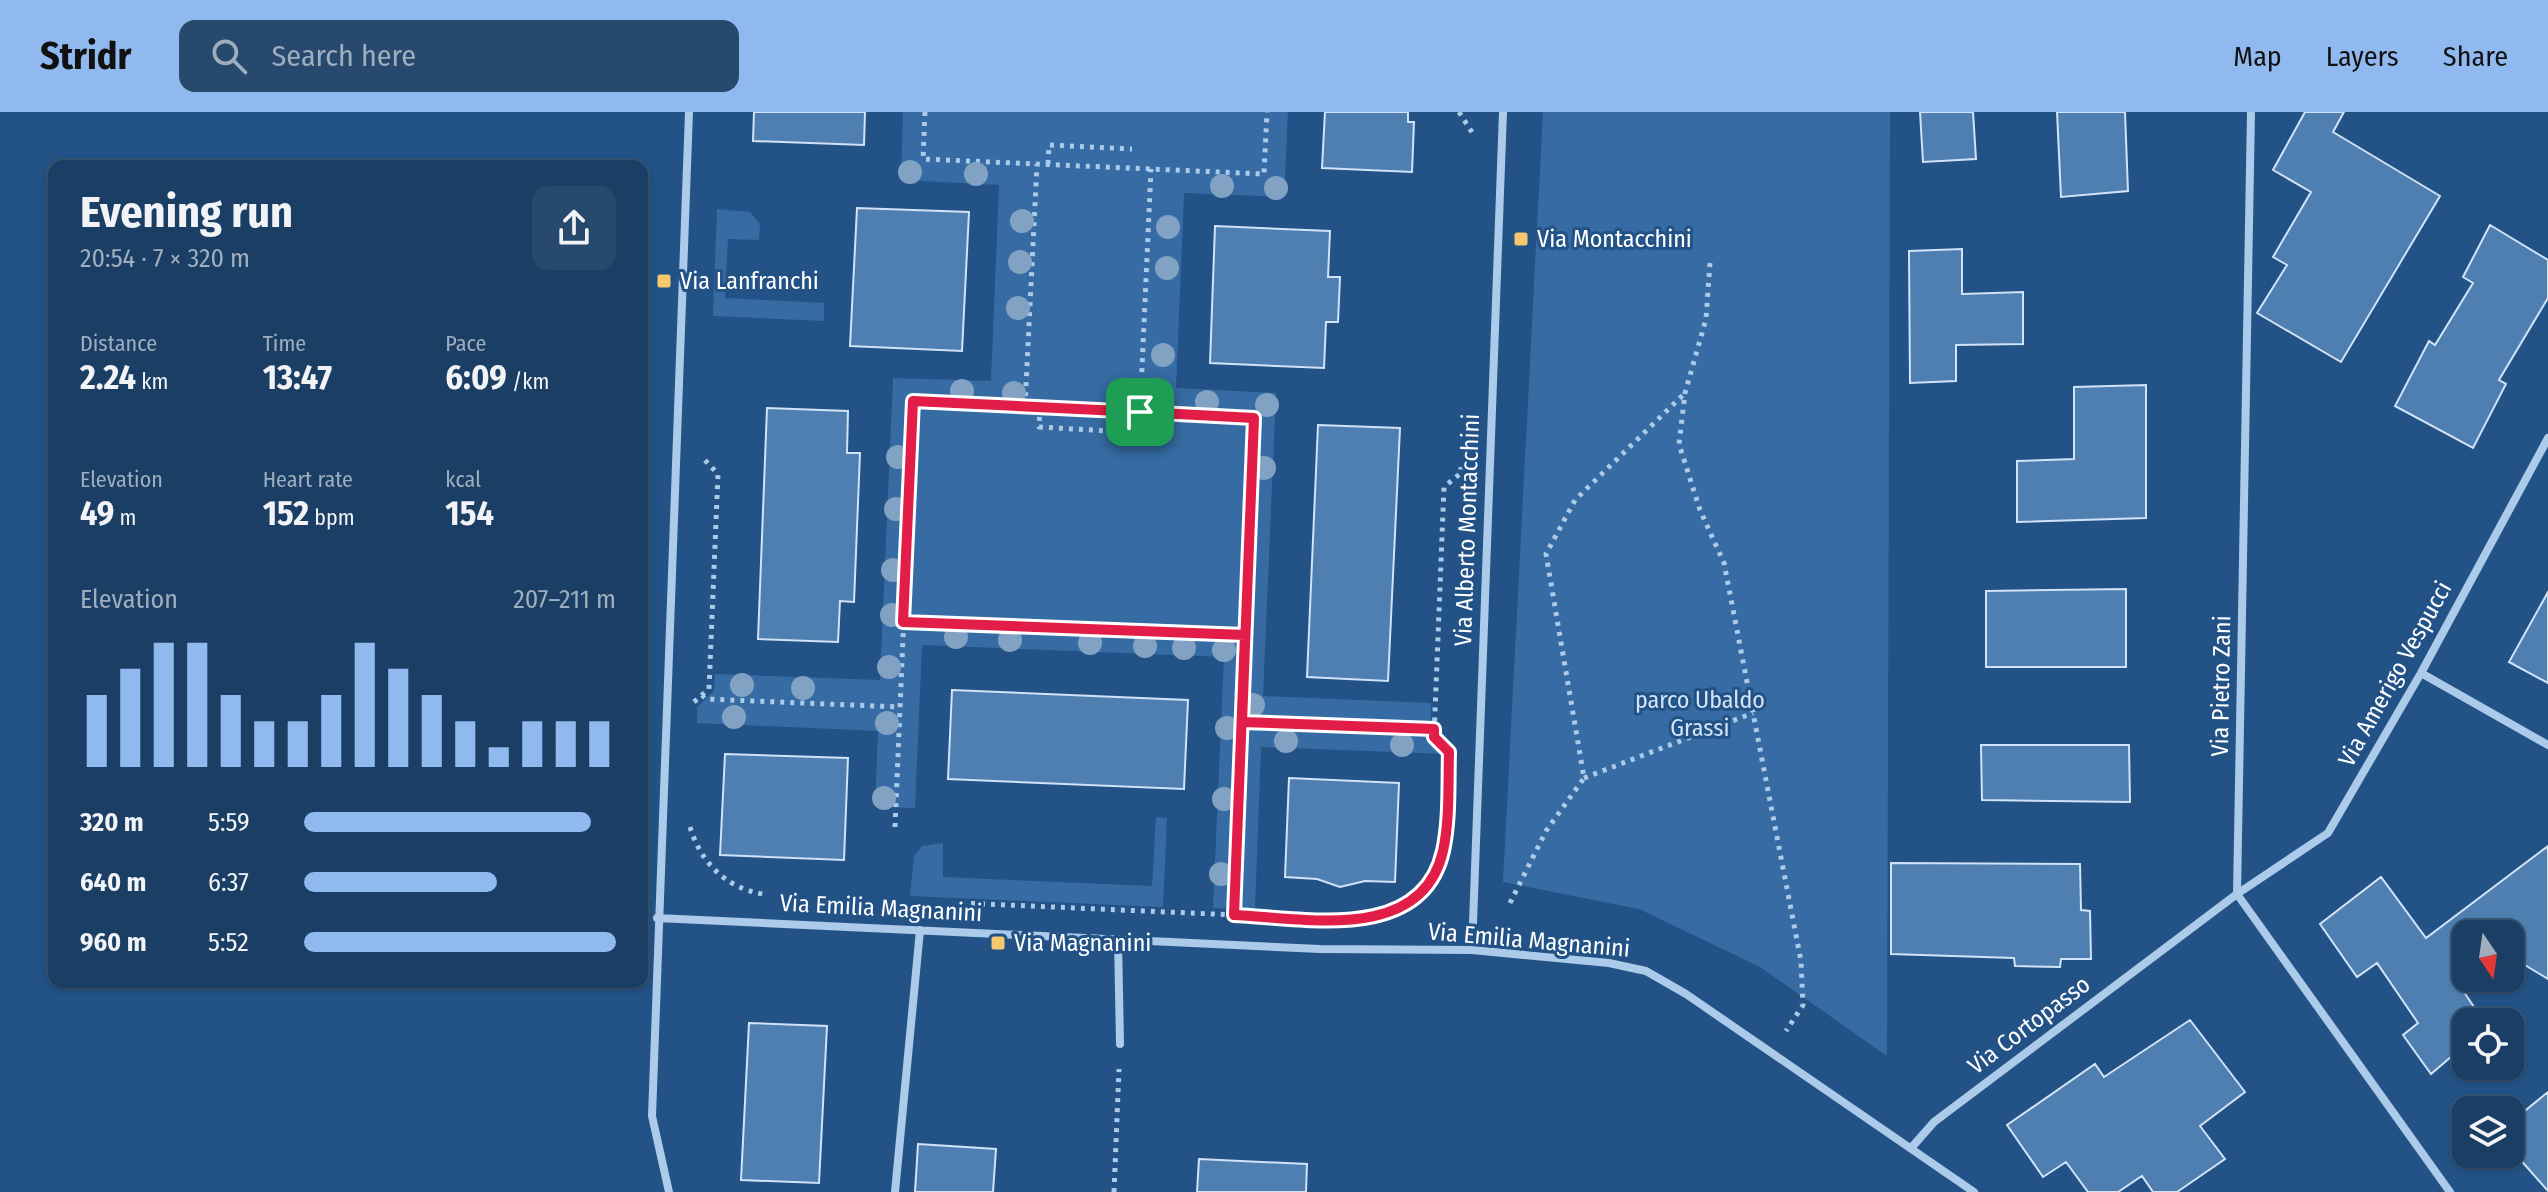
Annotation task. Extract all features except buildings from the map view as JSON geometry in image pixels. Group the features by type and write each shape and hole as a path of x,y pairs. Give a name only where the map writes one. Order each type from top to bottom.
{"street":[{"path":"669,1192 652,1116 689,112"},
{"name":"Via Alberto Montacchini","path":"1472,950 1503,112"},
{"name":"Via Pietro Zani","path":"2237,894 2251,112"},
{"name":"Via Amerigo Vespucci","path":"2237,894 2328,833 2421,673 2548,438"},
{"path":"2421,673 2548,745"},
{"path":"2237,894 2450,1192"},
{"name":"Via Cortopasso","path":"1912,1147 1934,1122 2237,894"},
{"name":"Via Emilia Magnanini","path":"657,918 1320,949 1472,950 1609,963 1646,971 1686,994 1912,1147"},
{"path":"895,1192 920,930"},
{"path":"1118,939 1120,1044"},
{"path":"1912,1147 1974,1192"}],"path":[{"path":"925,112 923,159 1264,174 1267,112"},
{"path":"1459,112 1475,133 1474,148"},
{"path":"1048,164 1049,145 1132,149"},
{"path":"1025,406 1037,164"},
{"path":"1140,412 1151,169"},
{"path":"1710,263 1706,319 1685,393 1679,444 1700,510 1724,563 1801,961 1803,1005 1773,1053"},
{"path":"1584,778 1546,554 1575,500 1685,393"},
{"path":"895,827 913,401 1254,418 1234,915"},
{"path":"1040,407 1039,427 1126,432"},
{"path":"692,704 709,689 718,474 702,457 703,442"},
{"path":"954,903 1363,919 1387,913 1417,897 1438,866 1445,839 1449,752 1434,737 1444,487 1461,473 1461,457"},
{"path":"903,622 1245,635"},
{"path":"702,695 706,699 900,707"},
{"path":"1510,903 1546,831 1584,778 1753,713"},
{"path":"1242,722 1434,729"},
{"path":"688,818 700,852 715,871 747,891 772,895"},
{"path":"1114,1192 1120,1044"}],"green space":[{"path":"903,112 1288,112 1284,197 1184,193 1176,388 1276,393 1263,696 1431,703 1430,740 1445,754 1261,747 1255,910 1213,908 1224,657 922,645 915,808 875,807 878,731 697,723 697,707 714,691 715,674 880,680 893,378 991,381 999,185 901,180"},
{"name":"parco Ubaldo Grassi","path":"1543,112 1890,112 1887,1056 1760,967 1639,909 1503,882"},
{"path":"717,209 750,212 760,224 759,240 728,239 725,298 824,303 824,321 713,316"},
{"path":"1156,817 1167,818 1163,907 910,896 914,856 922,846 943,843 943,877 1152,886"}],"place":[{"name":"Via Montacchini","path":"1521,239"},
{"name":"Via Lanfranchi","path":"664,281"},
{"name":"Via Magnanini","path":"998,943"}],"route":[{"path":"913,401 1140,412 1254,418 1242,722 1434,729 1434,737 1449,752 1443,853 1425,888 1407,904 1374,917 1351,920 1234,915 1245,635 903,622 913,401"}]}
